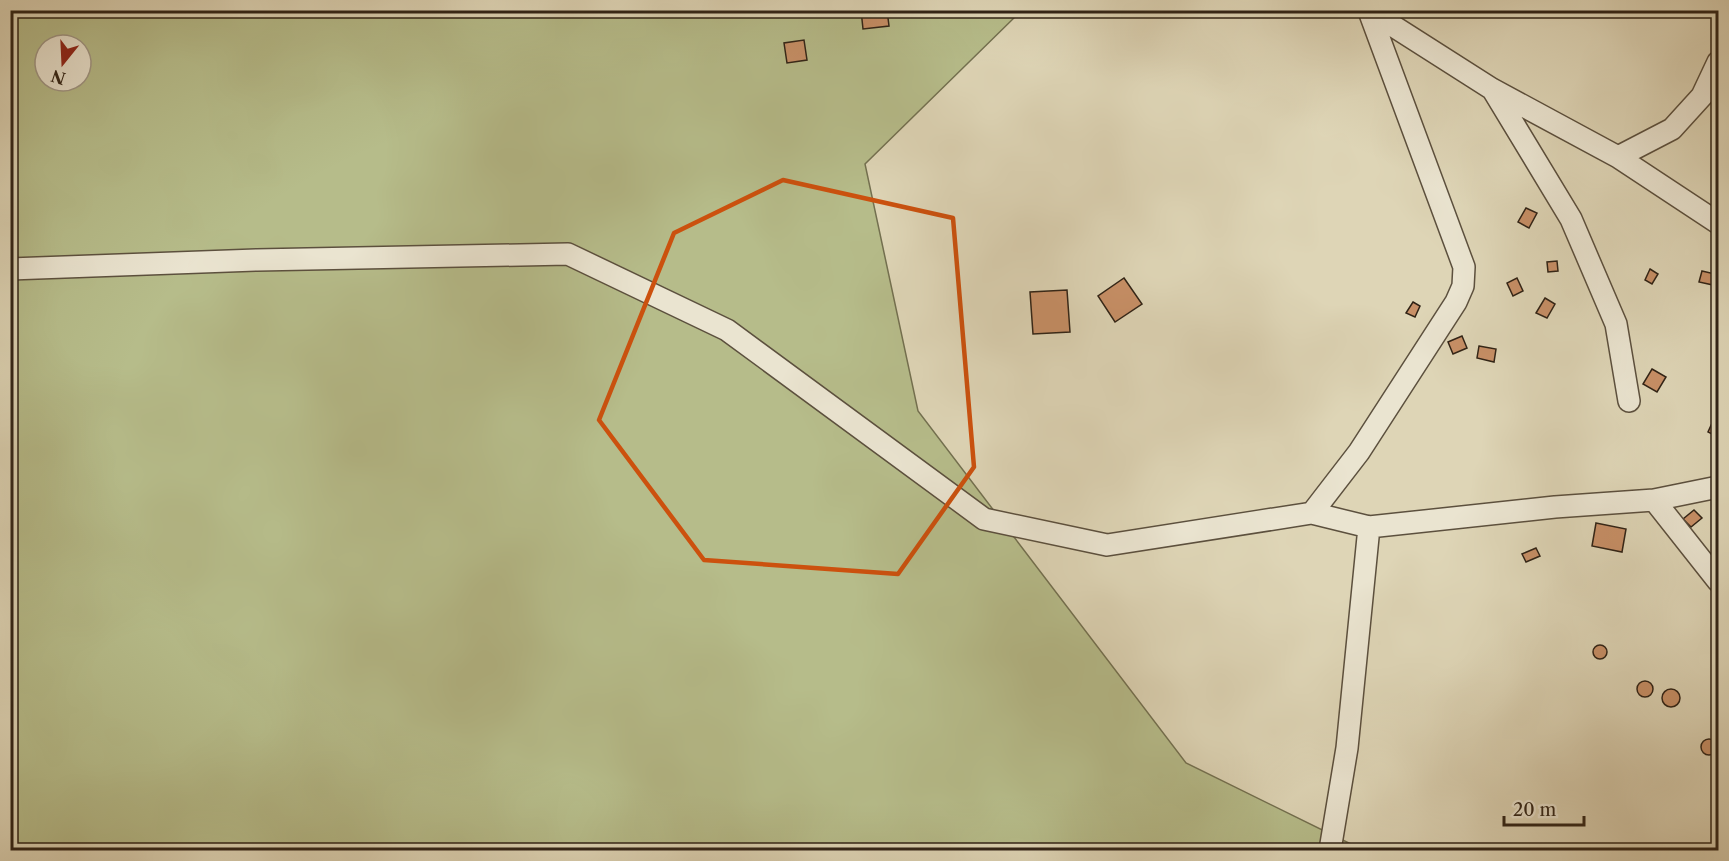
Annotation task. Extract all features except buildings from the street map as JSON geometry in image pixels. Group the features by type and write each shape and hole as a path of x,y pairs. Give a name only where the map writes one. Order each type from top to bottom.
{"street":[{"path":"1369,11 1492,89 1618,157 1719,223"},
{"path":"1312,513 1359,452 1464,286 1464,267 1369,11"},
{"path":"1618,157 1672,129 1702,96 1719,62"},
{"path":"1492,89 1571,219 1616,324 1629,401"},
{"path":"10,269 257,260 568,254 727,330 984,519 1107,545 1312,513 1369,527 1555,507 1654,500 1719,487"},
{"path":"1654,500 1719,581"},
{"path":"1330,850 1347,748 1369,527"}],"highlighted area":[{"path":"783,180 953,218 974,467 898,574 704,560 599,420 674,233"}],"green space":[{"path":"10,11 1021,11 865,164 918,411 1186,763 1363,850 11,850"}]}
